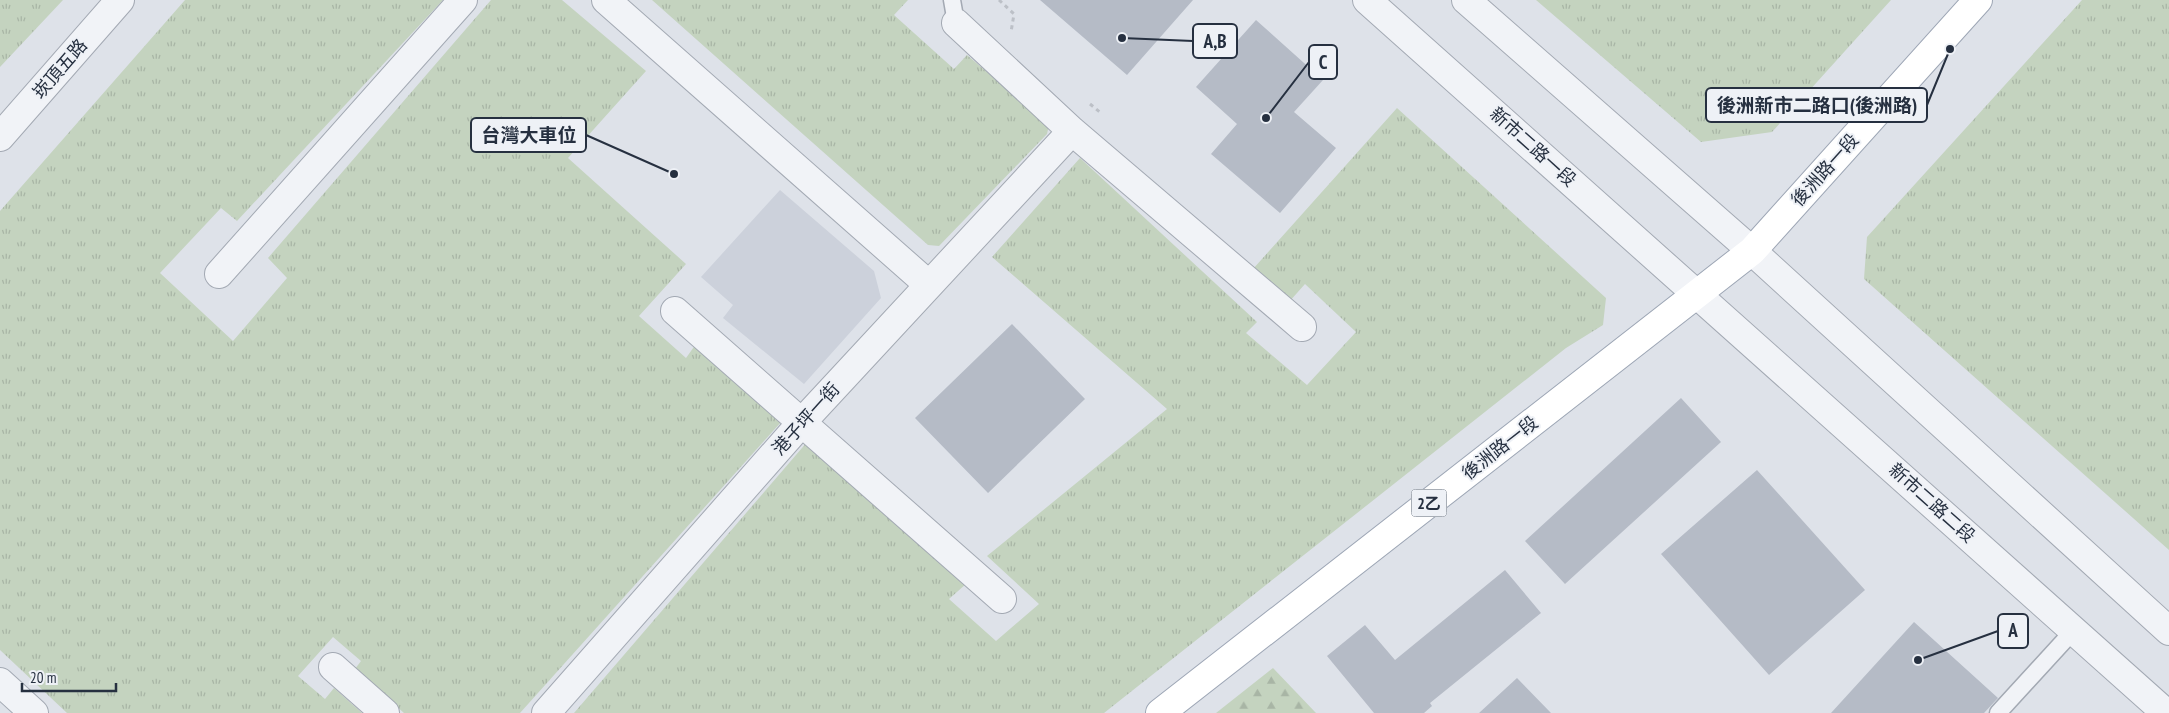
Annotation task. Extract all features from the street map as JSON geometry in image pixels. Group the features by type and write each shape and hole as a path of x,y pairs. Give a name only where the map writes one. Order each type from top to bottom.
{"main road":[{"name":"後洲路一段","path":"1752,252 1978,0"},
{"name":"2乙","path":"1698,293 1752,252"},
{"name":"後洲路一段","path":"1160,713 1698,293"}],"street":[{"name":"崁頂五路","path":"0,137 120,0"},
{"path":"219,274 463,0"},
{"path":"606,0 929,285"},
{"name":"新市二路一段","path":"1367,0 1698,293"},
{"path":"1466,0 1752,252 2169,631"},
{"path":"954,11 1072,130 1302,327"},
{"name":"港子坪一街","path":"546,713 803,422 1072,130"},
{"name":"新市二路二段","path":"1698,293 2166,713"},
{"path":"675,311 1002,598"},
{"path":"334,666 385,713"},
{"path":"0,682 34,713"}],"lane":[{"path":"1998,713 2074,630"}],"path":[{"path":"998,0 1014,14 1010,34"},
{"path":"1083,98 1105,117"}],"shaded area":[{"path":"780,190 874,271 881,298 804,384 723,318 733,305 701,277"}],"green space":[{"path":"0,0 63,0 0,67"},
{"path":"185,0 443,0 237,221 221,208 160,273 233,341 287,278 268,258 491,0 562,0 646,71 568,158 686,264 639,316 686,358 696,344 782,421 520,713 404,713 355,669 361,661 333,637 298,676 325,699 334,688 362,713 67,713 0,650 0,211"},
{"path":"652,0 908,0 894,15 954,69 967,55 1049,125 1047,134 939,246 928,245"},
{"path":"1536,0 1891,0 1772,132 1701,142"},
{"path":"2082,0 2169,0 2169,550 1864,279 1867,237"},
{"path":"1397,108 1606,298 1603,325 1566,348 1104,713 574,713 808,441 966,584 949,599 996,641 1039,604 987,556 1167,409 992,257 1080,158 1257,322 1246,333 1307,385 1356,332 1305,284 1289,302 1253,269"},
{"path":"1273,668 1316,713 1216,713"}],"building":[{"path":"1040,0 1193,0 1127,75"},
{"path":"1256,20 1323,80 1294,112 1336,148 1280,213 1211,154 1237,124 1196,87"},
{"path":"1012,324 1085,399 988,493 915,418"},
{"path":"1681,398 1721,442 1565,584 1525,541"},
{"path":"1757,470 1865,590 1769,675 1661,554"},
{"path":"1505,570 1541,613 1430,703 1432,706 1424,713 1374,713 1327,656 1365,625 1395,660"},
{"path":"1914,622 1998,698 1984,713 1831,713"},
{"path":"1517,678 1551,713 1479,713"}],"place":[{"name":"A,B","path":"1122,38"},
{"name":"後洲新市二路口(後洲路)","path":"1950,49"},
{"name":"C","path":"1266,118"},
{"name":"台灣大車位","path":"674,174"},
{"name":"A","path":"1918,660"}]}
